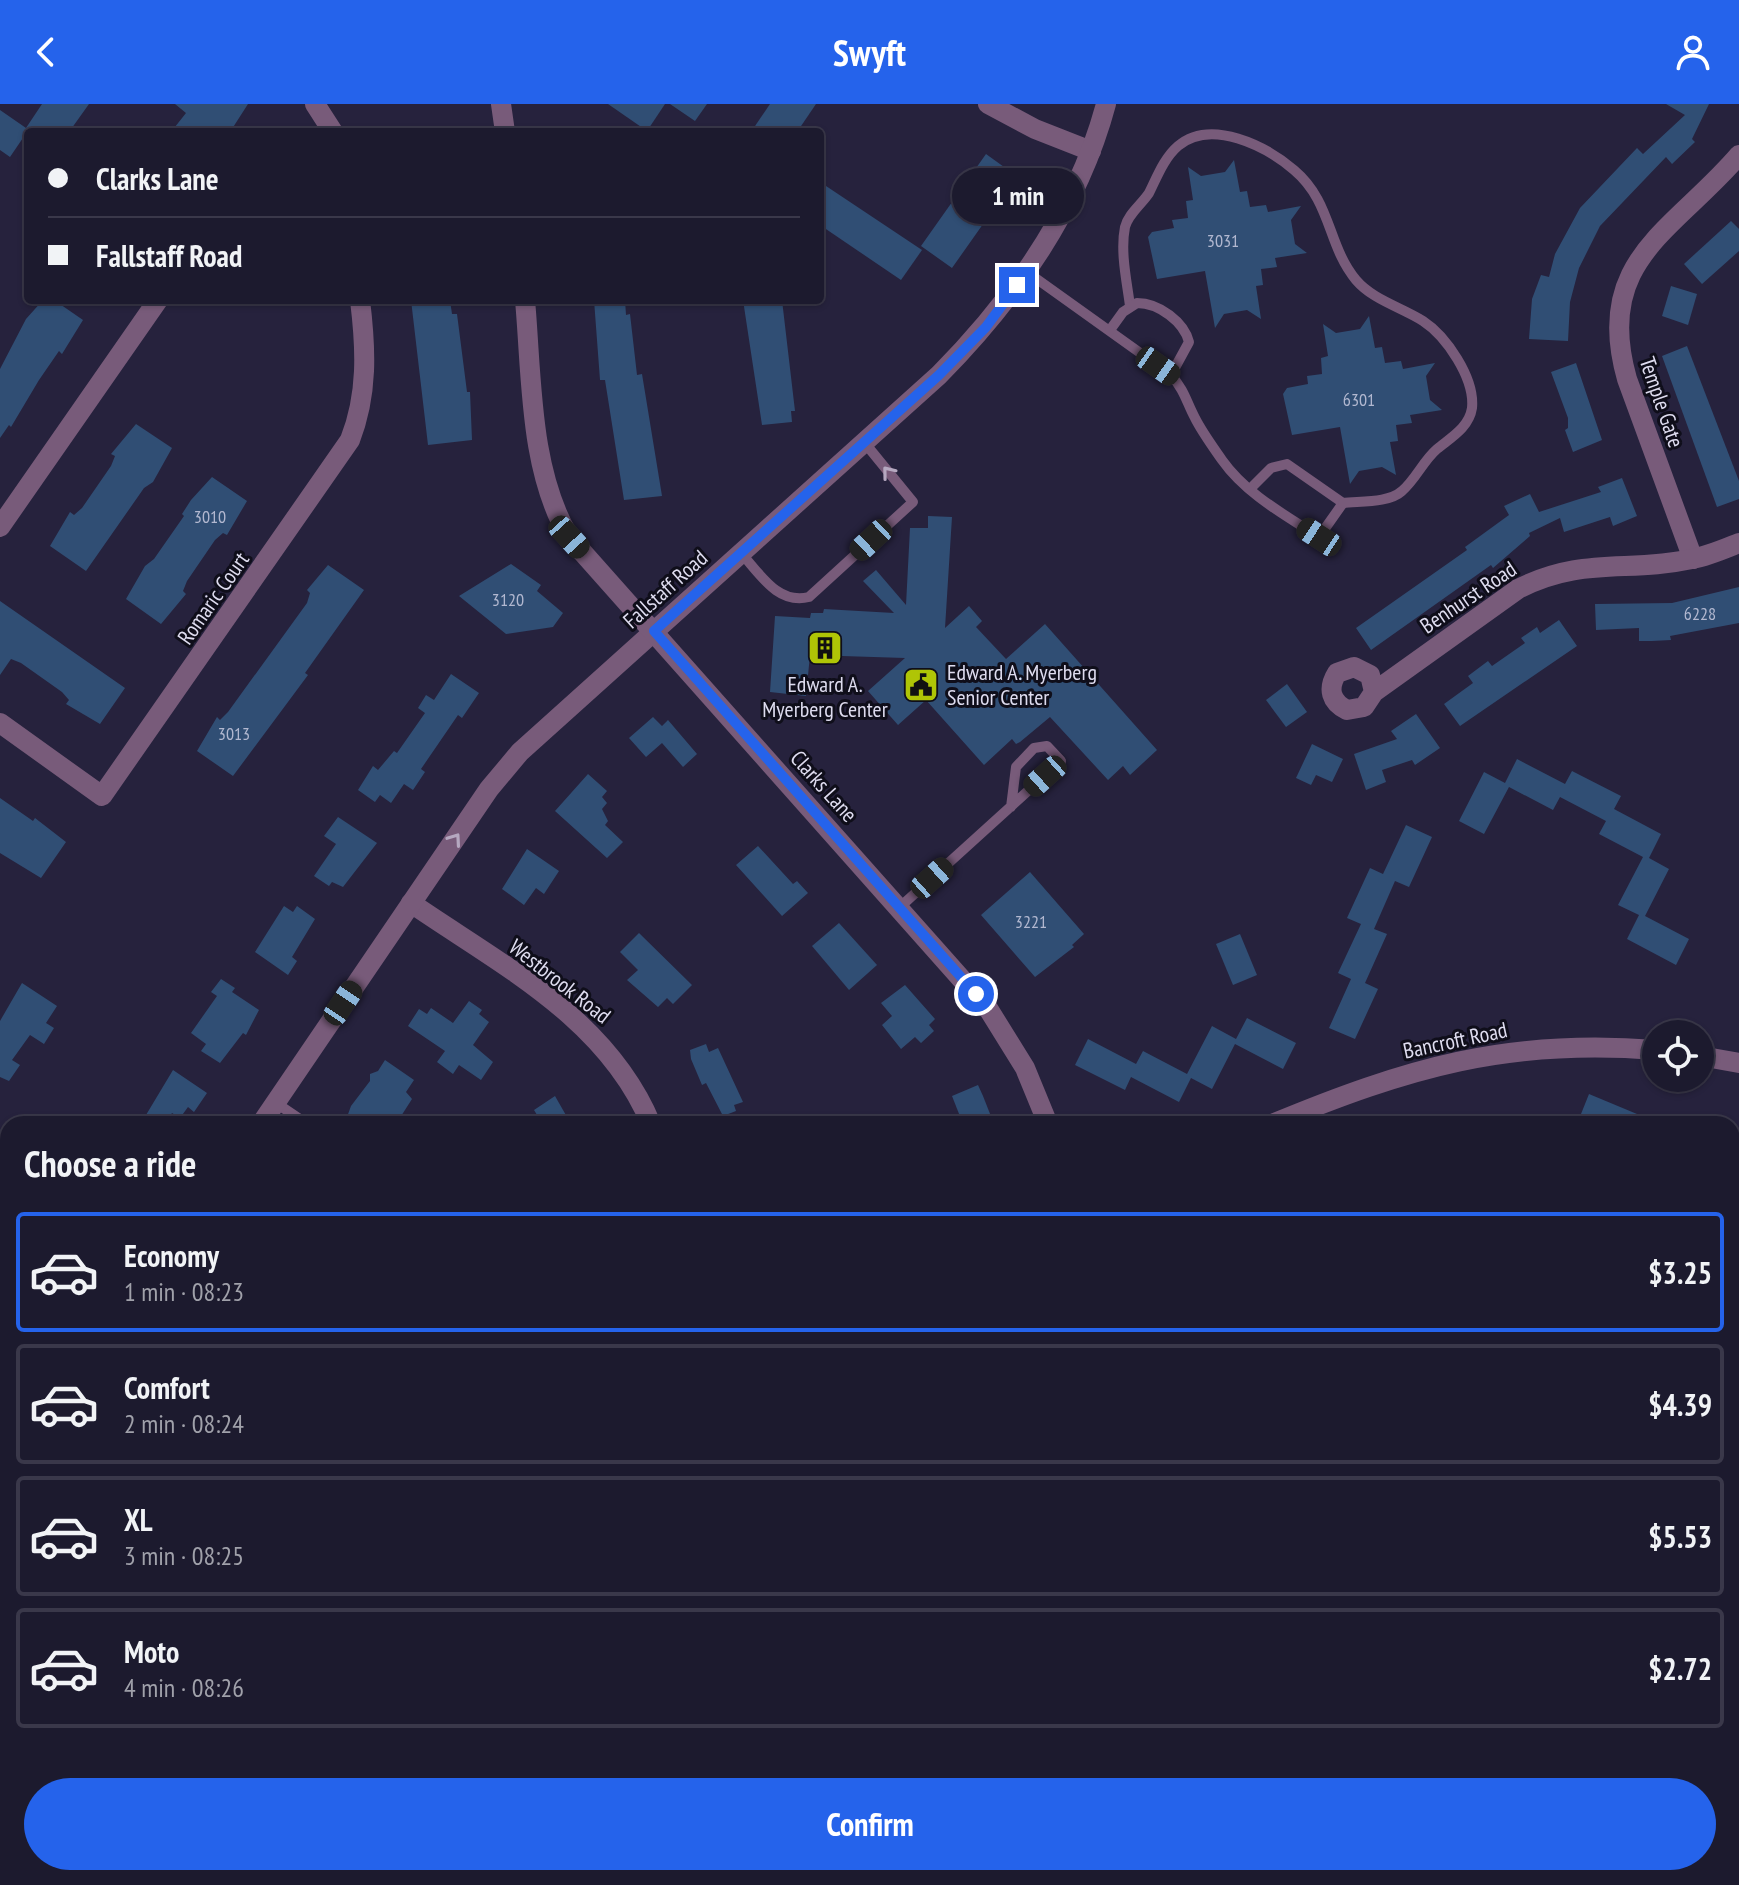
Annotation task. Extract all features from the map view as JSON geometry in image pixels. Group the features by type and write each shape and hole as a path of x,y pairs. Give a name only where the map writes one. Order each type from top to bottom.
{"street":[{"path":"315,104 330,128"},
{"path":"501,104 504,128"},
{"path":"988,104 1035,129 1091,151"},
{"name":"Fallstaff Road","path":"267,1116 489,789 520,752 965,349 1027,272 1066,208 1091,151 1106,104"},
{"name":"Temple Gate","path":"1693,559 1620,355 1620,304 1638,260 1654,238 1718,180 1739,155"},
{"path":"0,527 155,304"},
{"name":"Romaric Court","path":"0,723 102,796 350,440 359,418 365,368 360,304"},
{"name":"Clarks Lane","path":"525,304 540,454 558,518 569,537 900,907 1009,1037 1044,1116"},
{"name":"Benhurst Road","path":"1374,692 1518,589 1542,577 1593,565 1693,559 1739,543"},
{"name":"Westbrook Road","path":"411,903 547,996 591,1032 625,1073 647,1116"},
{"name":"Bancroft Road","path":"1293,1116 1385,1080 1474,1056 1556,1047 1642,1050"},
{"path":"1714,1059 1739,1063"}],"lane":[{"path":"1130,306 1124,247 1127,220 1144,201 1165,161 1178,146 1193,138 1214,134 1252,145 1294,170 1324,207 1351,274 1372,294 1434,329 1448,345 1470,392 1472,409 1466,423 1437,449 1401,492 1390,498 1343,503 1287,464 1271,468 1250,489"},
{"path":"1027,272 1171,375 1186,392 1194,418 1222,460 1250,489 1319,537 1343,503"},
{"path":"1110,330 1130,306 1145,303 1154,306 1186,330 1189,342 1171,375"},
{"path":"741,553 771,587 784,596 798,600 809,597 913,502 864,442"},
{"path":"900,907 1011,807 1061,761 1047,746 1034,748 1016,767 1011,807"},
{"path":"276,1103 295,1116"}],"building":[{"path":"42,104 89,104 72,128 26,128"},
{"path":"175,104 248,104 233,128 174,128 186,113"},
{"path":"608,104 665,104 649,128 643,128"},
{"path":"670,104 707,104 695,121"},
{"path":"770,104 816,104 800,128 754,128"},
{"path":"1666,104 1709,104 1692,139 1695,142 1672,164 1666,157 1600,226 1579,268 1570,302 1568,341 1529,339 1532,299 1541,275 1549,277 1555,254 1580,208 1637,148 1643,154 1685,115"},
{"path":"0,110 26,128 10,157 0,150"},
{"path":"986,154 1011,172 985,215 988,217 952,268 921,246"},
{"path":"1234,160 1240,192 1247,191 1250,207 1266,205 1268,212 1301,206 1291,220 1295,244 1307,253 1275,258 1277,267 1261,269 1263,285 1256,286 1261,319 1247,310 1224,314 1215,328 1205,271 1157,279 1148,237 1152,232 1174,228 1172,220 1188,218 1186,201 1193,200 1188,167 1201,176 1225,172"},
{"path":"824,185 922,250 901,280 824,228"},
{"path":"1731,221 1739,229 1739,251 1702,284 1684,264"},
{"path":"1671,286 1697,294 1688,325 1662,316"},
{"path":"39,304 60,304 83,320 62,354 59,351 39,380 11,427 9,425 0,438 0,369 26,319"},
{"path":"411,304 451,304 452,314 457,314 467,392 470,392 472,440 428,445"},
{"path":"594,304 625,304 626,315 630,314 637,375 642,374 662,496 624,500 605,380 600,380"},
{"path":"744,304 782,304 795,411 791,411 792,422 762,425"},
{"path":"1369,316 1375,348 1382,347 1385,363 1401,361 1403,369 1435,363 1426,376 1430,400 1442,410 1410,415 1412,423 1396,425 1398,441 1390,442 1396,475 1382,467 1359,471 1350,484 1340,427 1292,435 1283,394 1287,388 1308,384 1307,376 1322,374 1321,358 1328,356 1323,324 1336,333 1360,329"},
{"path":"1687,346 1739,481 1739,499 1717,507 1662,356"},
{"path":"1576,363 1602,440 1573,452 1565,430 1568,428 1568,418 1551,372"},
{"path":"136,424 172,448 153,482 144,488 86,571 50,546 70,512 74,515 82,508 111,466 115,456 111,454"},
{"path":"212,477 247,501 227,535 223,533 215,540 187,581 183,591 186,594 161,624 126,599 145,566 154,559 184,516 182,514 191,500"},
{"path":"1622,478 1637,516 1613,526 1610,517 1564,532 1560,518 1529,533 1530,536 1493,568 1491,565 1371,650 1356,628 1467,550 1465,547 1509,515 1504,506 1530,494 1539,512 1601,492 1598,487"},
{"name":"Edward A. Myerberg Center","path":"928,516 952,517 945,628 969,606 982,621 976,627 1006,659 1045,624 1157,750 1130,775 1123,766 1108,780 1050,717 1020,742 1016,744 1012,739 984,765 926,700 898,725 868,691 905,658 810,655 806,696 770,692 775,616 810,618 811,613 823,613 824,609 894,613 863,581 876,570 906,605 910,528 928,528"},
{"path":"511,564 541,585 537,591 563,613 553,627 506,634 459,596"},
{"path":"328,565 364,590 305,673 308,675 233,776 197,751 217,717 220,720 228,712 307,603 310,593 307,590"},
{"path":"1739,587 1739,623 1670,636 1671,640 1652,641 1639,641 1639,628 1596,630 1595,604 1672,603"},
{"path":"0,601 125,688 100,724 66,704 69,700 62,692 21,663 11,659 0,675"},
{"path":"1559,620 1577,646 1460,726 1444,704 1473,683 1468,676 1488,661 1492,666 1525,643 1521,638 1537,627 1540,633"},
{"path":"451,674 479,693 462,718 458,715 421,769 425,772 413,790 404,784 391,803 380,795 375,802 358,790 373,766 378,770 394,751 397,753 425,713 418,708 426,695 434,700"},
{"path":"1287,684 1307,712 1286,727 1266,700"},
{"path":"1416,714 1440,748 1415,765 1412,760 1382,770 1386,782 1366,790 1354,754 1397,739 1391,731"},
{"path":"653,717 662,726 668,720 697,754 683,767 662,743 646,757 629,738"},
{"path":"1312,744 1343,759 1332,782 1316,775 1311,785 1296,778"},
{"path":"1517,759 1565,784 1572,771 1621,796 1614,809 1661,834 1649,858 1669,869 1645,916 1689,939 1676,965 1627,939 1639,915 1618,905 1643,857 1599,834 1606,821 1560,797 1553,810 1509,787 1484,834 1459,821 1484,772 1505,783"},
{"path":"588,774 607,791 602,797 607,803 602,809 608,821 605,825 623,842 607,858 555,811"},
{"path":"0,798 33,821 35,818 66,842 41,878 0,853"},
{"path":"338,817 377,843 343,887 332,882 329,886 314,876 336,844 324,836"},
{"path":"1406,825 1432,837 1409,887 1395,881 1374,929 1387,934 1365,983 1378,989 1355,1039 1329,1028 1351,979 1338,973 1361,924 1347,918 1370,868 1383,874"},
{"path":"758,846 793,884 797,881 808,893 782,916 736,865"},
{"path":"527,849 559,871 544,894 536,888 524,905 502,889"},
{"path":"1030,872 1084,934 1072,945 1074,947 1035,977 981,915"},
{"path":"284,906 293,912 297,906 315,919 292,957 297,961 288,975 255,952"},
{"path":"839,923 877,965 849,990 812,946"},
{"path":"639,933 692,985 673,1004 667,998 658,1007 627,980 638,970 620,952"},
{"path":"1240,934 1257,975 1233,985 1216,944"},
{"path":"221,979 235,988 232,992 259,1010 246,1035 243,1033 220,1063 201,1051 206,1044 191,1033 217,996 211,992"},
{"path":"22,983 57,1006 46,1023 54,1028 44,1044 30,1035 12,1060 20,1065 9,1081 0,1077 0,1021"},
{"path":"905,985 935,1019 929,1025 934,1031 921,1043 915,1037 901,1049 882,1025 892,1016 881,1003"},
{"path":"469,1001 482,1010 479,1014 489,1022 473,1045 493,1062 481,1080 459,1065 453,1074 437,1062 445,1051 408,1026 419,1009 427,1014 431,1008 453,1023"},
{"path":"1247,1018 1296,1043 1283,1069 1235,1044 1212,1089 1191,1078 1179,1102 1131,1077 1125,1090 1075,1065 1088,1039 1136,1064 1143,1051 1187,1074 1212,1026 1236,1039"},
{"path":"706,1044 709,1052 718,1048 743,1102 734,1105 736,1111 723,1116 706,1083 702,1085 691,1059 690,1050"},
{"path":"385,1060 414,1080 406,1092 412,1099 401,1116 347,1116 370,1081 370,1074 378,1071"},
{"path":"173,1070 207,1093 194,1112 188,1107 181,1116 172,1113 170,1116 146,1115"},
{"path":"978,1085 991,1116 960,1116 952,1096"},
{"path":"1589,1094 1642,1116 1580,1116"},
{"path":"555,1096 566,1116 538,1116 534,1110"}],"place":[{"name":"Edward A. Myerberg Center","path":"825,648"},
{"name":"Edward A. Myerberg Senior Center","path":"921,685"}],"route":[{"path":"976,994 654,631 939,375 986,327 1017,285"}]}
